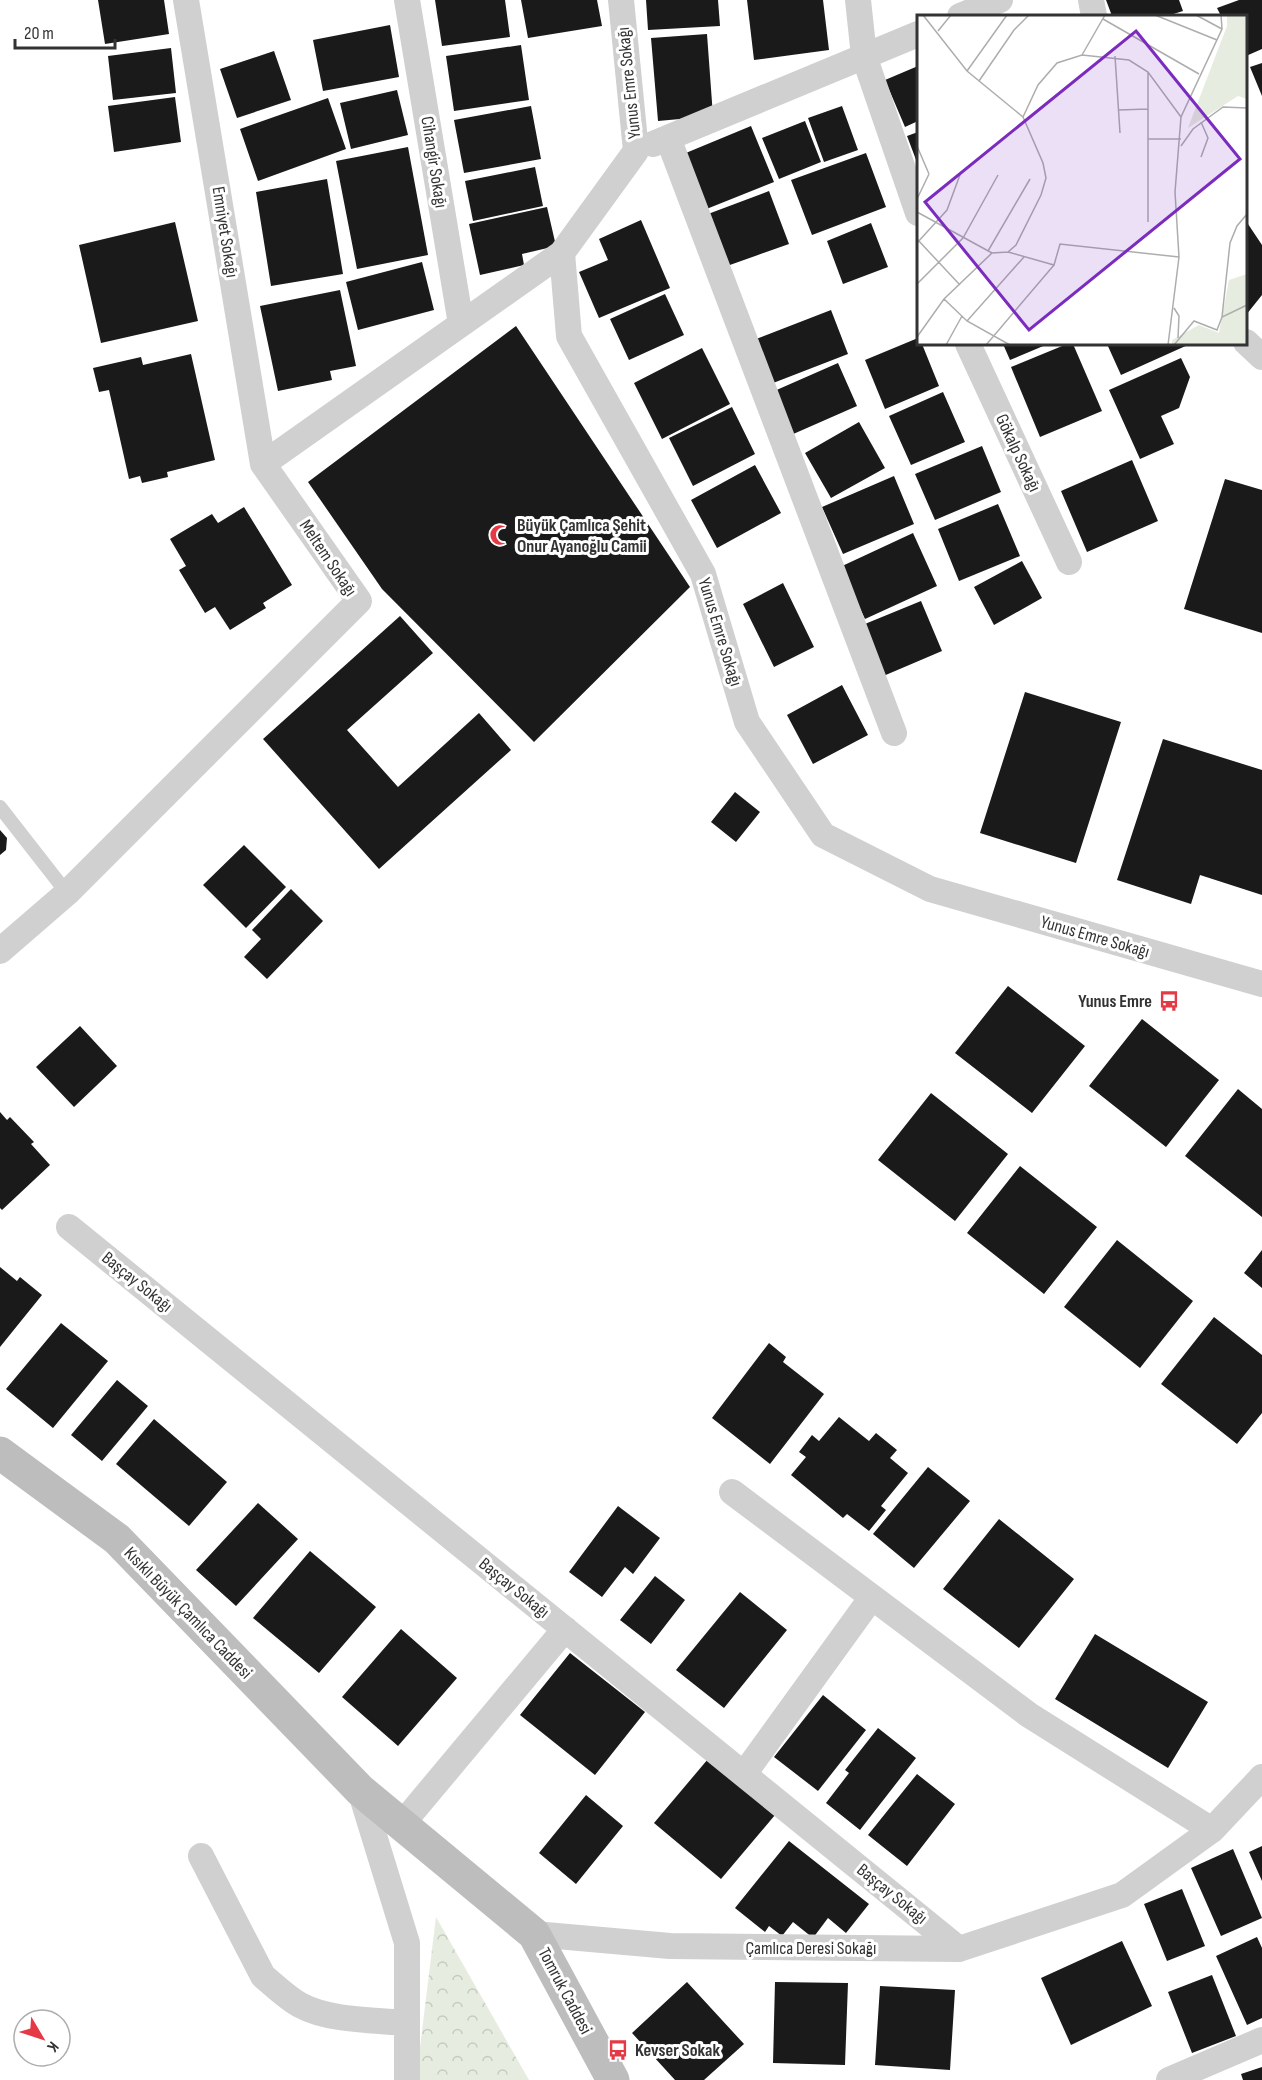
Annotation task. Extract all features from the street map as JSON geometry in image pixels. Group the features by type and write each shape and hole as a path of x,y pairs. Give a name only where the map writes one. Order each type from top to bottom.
{"main road":[{"name":"Kısıklı Büyük Çamlıca Caddesi","path":"0,1453 117,1539 360,1790"},
{"path":"360,1790 534,1934"},
{"name":"Tomruk Caddesi","path":"534,1934 613,2080"}],"street":[{"name":"Emniyet Sokağı","path":"186,0 263,464"},
{"name":"Cihangir Sokağı","path":"407,0 461,324"},
{"name":"Yunus Emre Sokağı","path":"621,0 636,151 562,253 569,336 703,574 747,722 823,835 930,888 1262,984"},
{"path":"858,0 864,56 917,210"},
{"path":"962,15 1000,0"},
{"path":"1091,0 1094,15"},
{"path":"636,151 917,34"},
{"name":"Yunus Emre Sokağı","path":"668,138 894,733"},
{"path":"263,464 562,253"},
{"path":"1247,344 1262,357"},
{"name":"Gökalp Sokağı","path":"968,345 1069,562"},
{"name":"Meltem Sokağı","path":"0,951 67,893 359,601 263,464"},
{"name":"Başçay Sokağı","path":"69,1227 959,1949"},
{"path":"732,1492 1029,1715 1212,1830"},
{"path":"744,1774 872,1597"},
{"path":"402,1824 565,1629"},
{"name":"Çamlıca Deresi Sokağı","path":"534,1934 670,1946 959,1949 1122,1895 1212,1830 1262,1777"},
{"path":"360,1790 406,1943 407,2080"},
{"path":"201,1856 263,1976 301,2006 334,2016 407,2023"},
{"path":"1169,2080 1262,2040"}],"lane":[{"path":"0,807 67,893"}],"green space":[{"path":"436,1917 529,2080 416,2080"}],"building":[{"path":"98,0 164,0 169,34 105,44"},
{"path":"435,0 505,0 510,37 442,46"},
{"path":"521,0 597,0 602,26 528,38"},
{"path":"646,0 718,0 720,26 648,30"},
{"path":"747,0 823,0 829,50 754,60"},
{"path":"1106,0 1179,0 1183,11 1170,15 1112,15"},
{"path":"1239,0 1262,0 1262,49 1247,56 1247,15 1220,15 1217,8"},
{"path":"390,25 399,77 323,91 313,40"},
{"path":"707,34 713,116 658,121 651,38"},
{"path":"521,45 529,100 454,111 446,56"},
{"path":"171,48 176,93 113,100 108,56"},
{"path":"274,51 291,100 237,118 220,69"},
{"path":"1262,63 1262,96 1250,67"},
{"path":"917,66 917,121 905,127 885,80"},
{"path":"397,90 408,135 351,149 340,103"},
{"path":"175,97 181,142 114,152 108,106"},
{"path":"328,98 346,149 258,181 240,129"},
{"path":"531,106 541,159 464,173 454,120"},
{"path":"842,106 858,150 824,162 808,118"},
{"path":"805,121 821,162 779,179 762,138"},
{"path":"751,126 774,182 704,210 681,155"},
{"path":"917,132 917,162 907,136"},
{"path":"408,147 428,255 357,269 336,161"},
{"path":"866,153 886,207 812,235 791,180"},
{"path":"535,167 543,206 473,221 465,181"},
{"path":"327,179 343,274 271,286 256,192"},
{"path":"769,191 789,244 727,266 708,214"},
{"path":"547,207 556,246 522,254 524,265 480,275 469,224"},
{"path":"641,220 670,288 599,318 579,272 608,260 599,239"},
{"path":"175,222 198,321 101,343 79,245"},
{"path":"1247,222 1262,245 1262,295 1247,314"},
{"path":"871,223 888,267 843,284 827,241"},
{"path":"422,262 434,310 358,330 346,282"},
{"path":"340,290 356,366 330,371 332,380 278,391 260,306"},
{"path":"665,294 684,335 629,360 610,319"},
{"path":"831,310 848,354 768,385 751,341"},
{"name":"Büyük Çamlıca Şehit Onur Ayanoğlu Camii","path":"516,326 690,587 534,742 382,589 308,482"},
{"path":"917,338 917,345 922,345 939,386 885,409 865,360"},
{"path":"1003,345 1046,345 1010,360"},
{"path":"1065,345 1073,345 1102,411 1040,437 1011,367"},
{"path":"1107,345 1188,345 1121,375"},
{"path":"702,348 730,404 662,439 634,383"},
{"path":"191,354 215,460 167,472 168,477 142,483 140,476 129,479 109,390 99,392 93,368 141,357 143,365"},
{"path":"1181,358 1190,377 1179,408 1161,416 1174,444 1140,459 1109,390"},
{"path":"838,363 857,406 791,435 772,392"},
{"path":"943,392 965,442 911,465 889,416"},
{"path":"732,407 755,454 693,486 669,438"},
{"path":"859,422 885,468 831,498 805,453"},
{"path":"982,446 1001,492 935,520 915,474"},
{"path":"1132,460 1158,521 1087,552 1061,491"},
{"path":"755,465 781,513 717,548 691,500"},
{"path":"894,476 914,524 843,554 822,507"},
{"path":"1225,479 1262,490 1262,633 1184,609"},
{"path":"998,504 1020,556 959,581 938,529"},
{"path":"244,507 292,585 263,603 266,608 230,630 215,607 205,613 179,570 186,566 170,539 212,514 218,523"},
{"path":"913,533 937,586 865,619 840,567"},
{"path":"1022,561 1042,598 994,625 974,587"},
{"path":"783,583 814,647 774,667 743,604"},
{"path":"921,601 942,651 881,677 860,626"},
{"path":"400,616 433,653 347,730 398,787 479,713 511,750 379,869 263,739"},
{"path":"842,685 868,735 813,764 787,715"},
{"path":"1025,692 1121,722 1076,863 980,833"},
{"path":"1163,739 1262,770 1262,895 1200,875 1191,904 1117,880"},
{"path":"735,792 760,812 736,842 711,822"},
{"path":"0,830 7,838 6,850 0,855"},
{"path":"244,845 286,887 246,928 203,885"},
{"path":"291,889 323,921 267,979 244,957 261,939 252,930"},
{"path":"1008,986 1085,1046 1032,1113 955,1053"},
{"path":"1142,1019 1219,1080 1166,1147 1089,1086"},
{"path":"80,1026 117,1066 74,1107 36,1067"},
{"path":"1238,1089 1262,1109 1262,1217 1185,1156"},
{"path":"931,1093 1008,1154 955,1221 878,1160"},
{"path":"0,1112 7,1120 10,1117 34,1142 31,1144 50,1165 2,1210 0,1208"},
{"path":"1020,1166 1097,1227 1044,1294 967,1233"},
{"path":"1117,1240 1193,1301 1140,1368 1064,1307"},
{"path":"1262,1250 1262,1288 1244,1273"},
{"path":"0,1267 17,1281 20,1277 42,1295 0,1347"},
{"path":"1214,1317 1262,1355 1262,1413 1237,1444 1161,1384"},
{"path":"61,1323 108,1361 53,1428 6,1389"},
{"path":"769,1343 786,1357 783,1362 824,1394 770,1464 712,1418"},
{"path":"117,1380 148,1406 102,1461 71,1435"},
{"path":"839,1417 869,1441 876,1433 897,1450 890,1458 908,1473 881,1506 886,1510 869,1531 847,1514 843,1518 791,1475 806,1457 799,1452 812,1435 819,1441"},
{"path":"154,1419 227,1482 189,1526 116,1464"},
{"path":"928,1467 970,1501 914,1568 873,1534"},
{"path":"258,1503 298,1539 236,1606 196,1570"},
{"path":"618,1506 660,1538 633,1574 625,1567 602,1597 569,1572"},
{"path":"999,1519 1074,1579 1019,1648 943,1589"},
{"path":"310,1551 376,1607 319,1673 253,1618"},
{"path":"655,1576 685,1600 651,1644 620,1620"},
{"path":"740,1592 787,1630 724,1708 676,1670"},
{"path":"401,1629 457,1678 398,1746 342,1697"},
{"path":"1095,1634 1208,1702 1168,1768 1055,1699"},
{"path":"570,1653 645,1712 595,1775 520,1715"},
{"path":"823,1695 866,1730 818,1791 774,1757"},
{"path":"878,1728 916,1758 860,1830 826,1803 849,1773 845,1770"},
{"path":"708,1759 775,1815 721,1879 654,1823"},
{"path":"917,1774 955,1804 907,1866 868,1835"},
{"path":"586,1795 623,1826 576,1884 539,1853"},
{"path":"789,1841 869,1904 846,1933 828,1918 813,1938 793,1922 782,1936 769,1926 765,1932 735,1908"},
{"path":"1262,1846 1262,1881 1249,1852"},
{"path":"1233,1849 1262,1918 1221,1936 1191,1868"},
{"path":"1182,1889 1205,1946 1167,1961 1144,1904"},
{"path":"1257,1937 1262,1948 1262,2018 1247,2025 1216,1956"},
{"path":"1122,1941 1152,2006 1071,2045 1041,1978"},
{"path":"1212,1975 1236,2036 1192,2053 1168,1992"},
{"path":"687,1982 744,2044 704,2080 675,2080 632,2033"},
{"path":"775,1982 848,1983 845,2065 773,2063"},
{"path":"880,1986 955,1990 950,2070 875,2065"},
{"path":"1262,2067 1262,2080 1243,2080 1241,2074"}],"place":[{"name":"Büyük Çamlıca Şehit Onur Ayanoğlu Camii","path":"500,535"},
{"name":"Yunus Emre","path":"1169,1001"},
{"name":"Kevser Sokak","path":"618,2050"}]}
